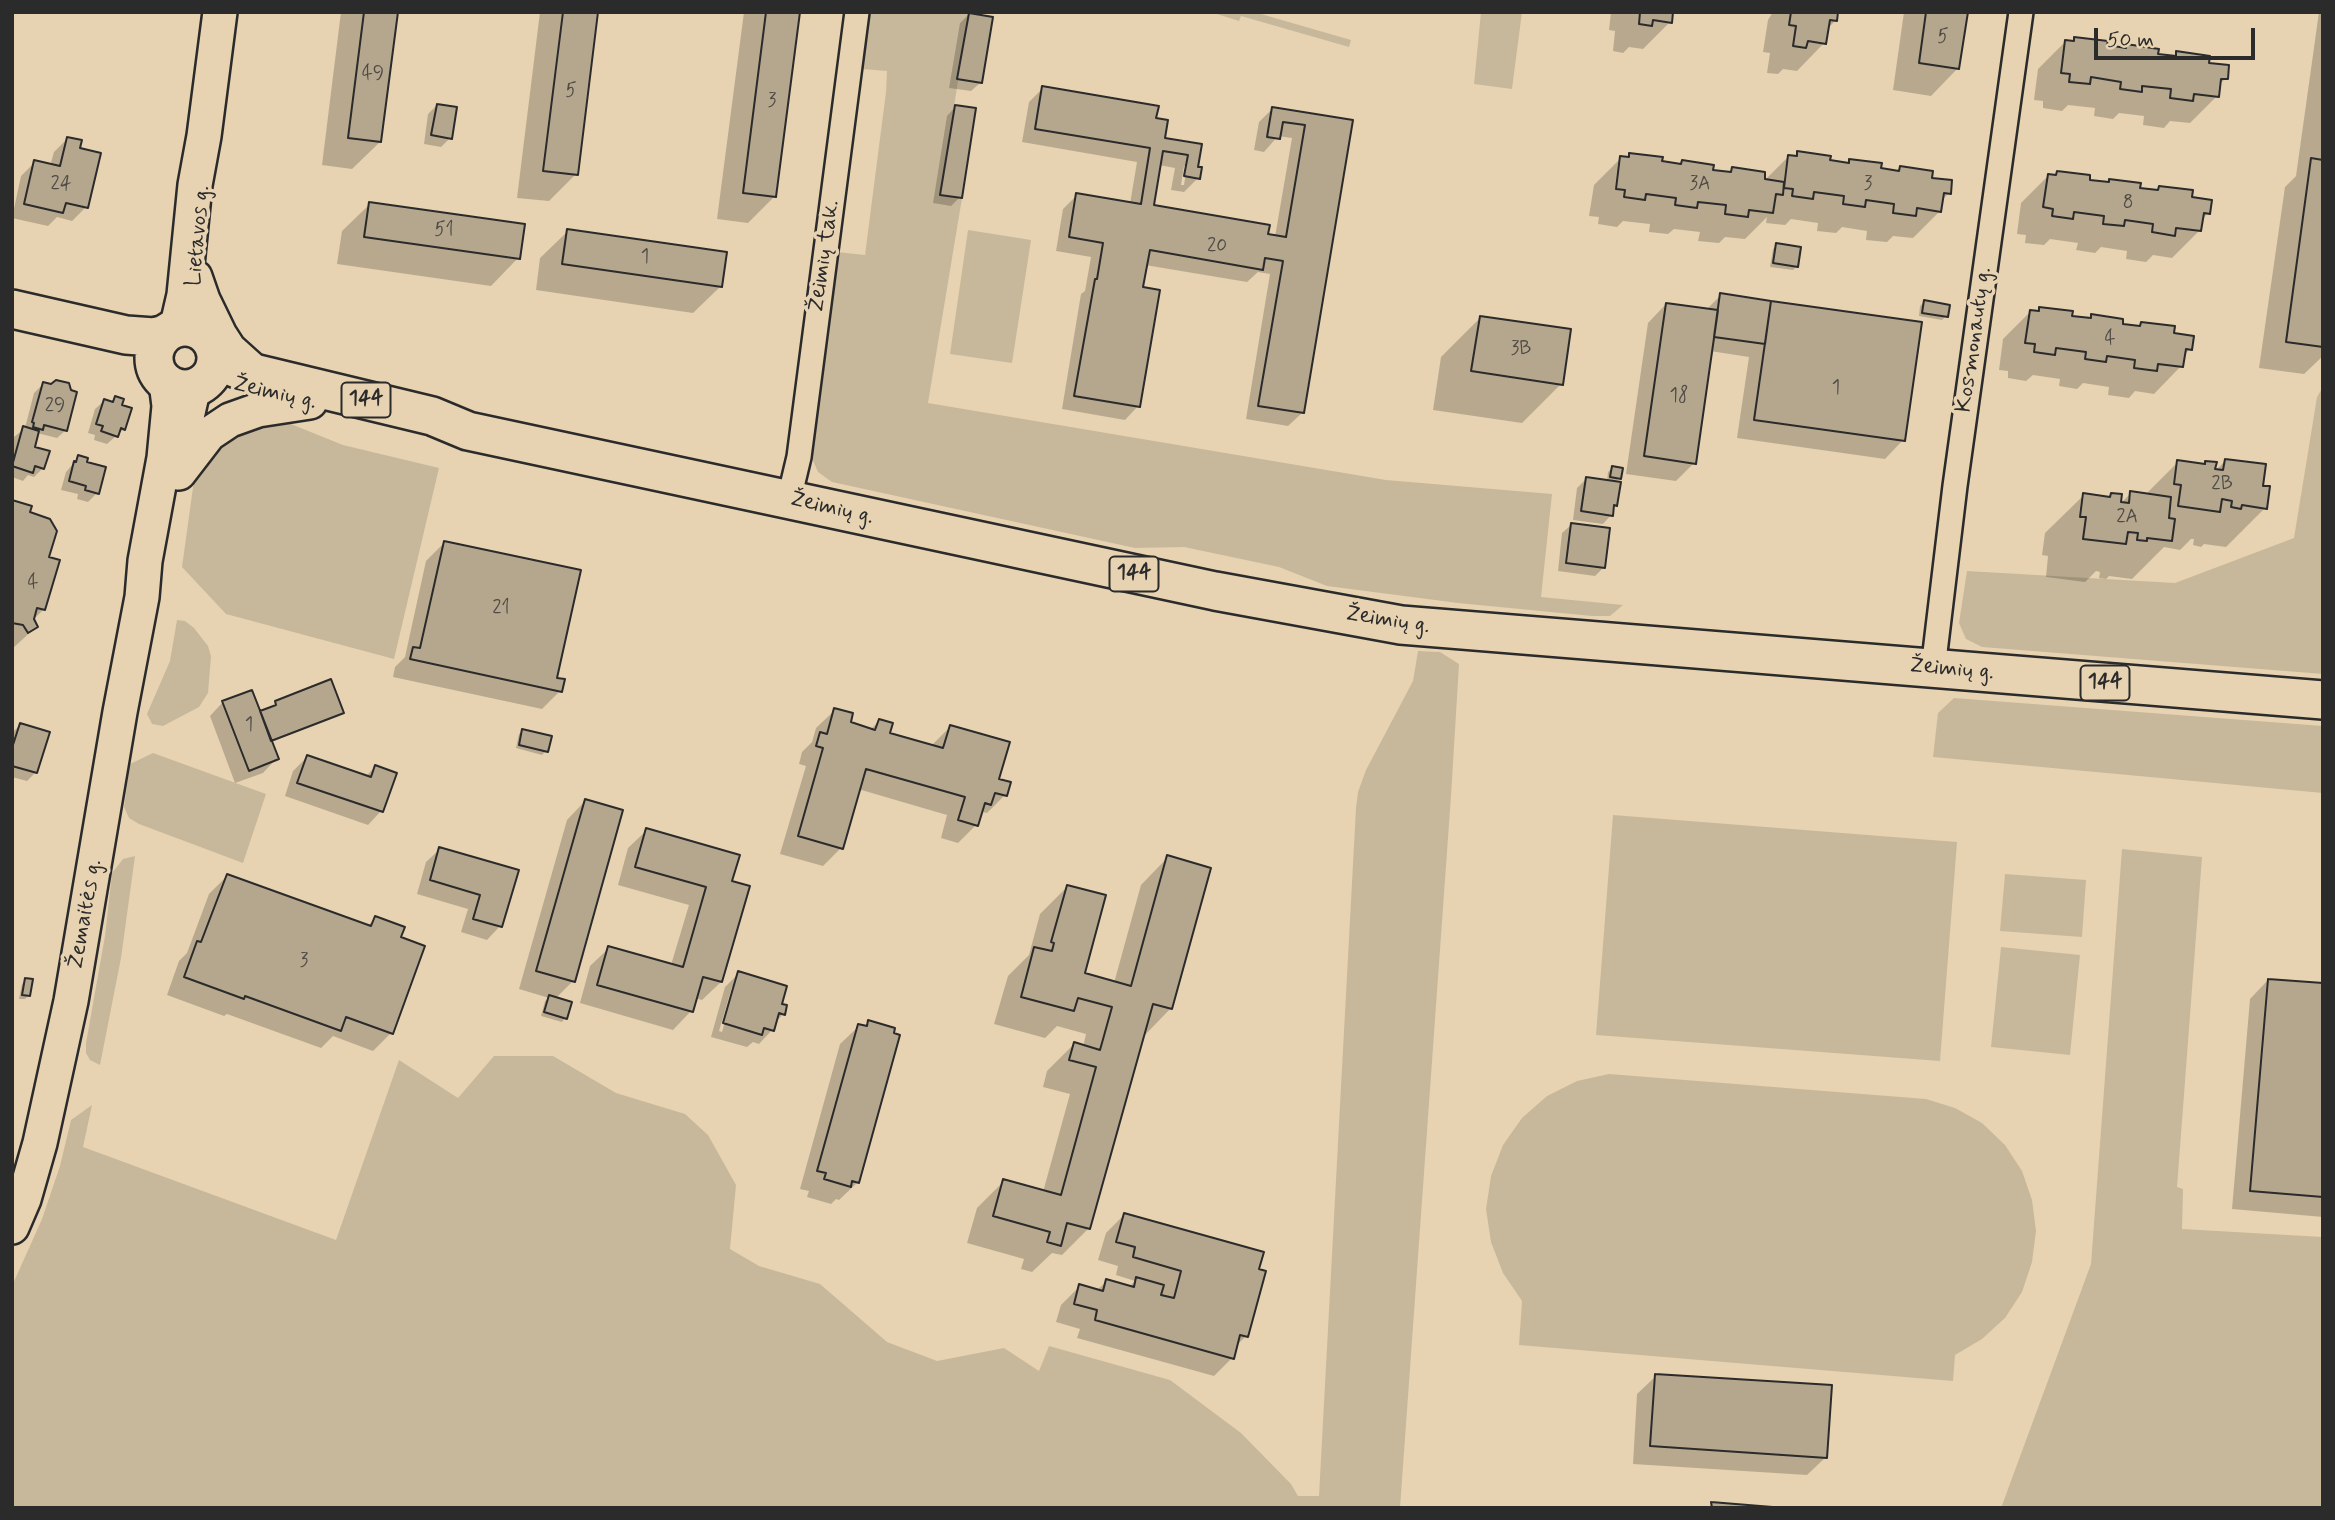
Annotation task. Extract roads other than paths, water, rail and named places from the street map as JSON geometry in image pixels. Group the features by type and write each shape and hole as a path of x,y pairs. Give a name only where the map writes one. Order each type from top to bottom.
{"main road":[{"name":"Lietavos g.","path":"185,358 195,314 190,277 204,184 204,136 220,12"},
{"path":"104,330 153,320 173,301 190,277 225,342 242,361 261,376"},
{"name":"Žeimių g.","path":"12,309 144,337 225,382 429,430 468,431 1188,586 1401,625 2323,700"},
{"name":"Žeimių g.","path":"12,323 129,351 149,362 185,358 227,364 261,376 432,416 468,431"},
{"name":"Žemaitės g.","path":"142,597 157,556 192,395 185,358"},
{"name":"Žemaitės g.","path":"12,1227 24,1199 40,1143 71,1001 142,597 145,561 164,458 169,406 185,358"},
{"path":"173,480 209,434 230,419 258,410 310,402"}],"street":[{"name":"Žeimių tak.","path":"789,499 799,457 857,12"},
{"name":"Kosmonautų g.","path":"1933,669 1960,450 2021,12"}]}
